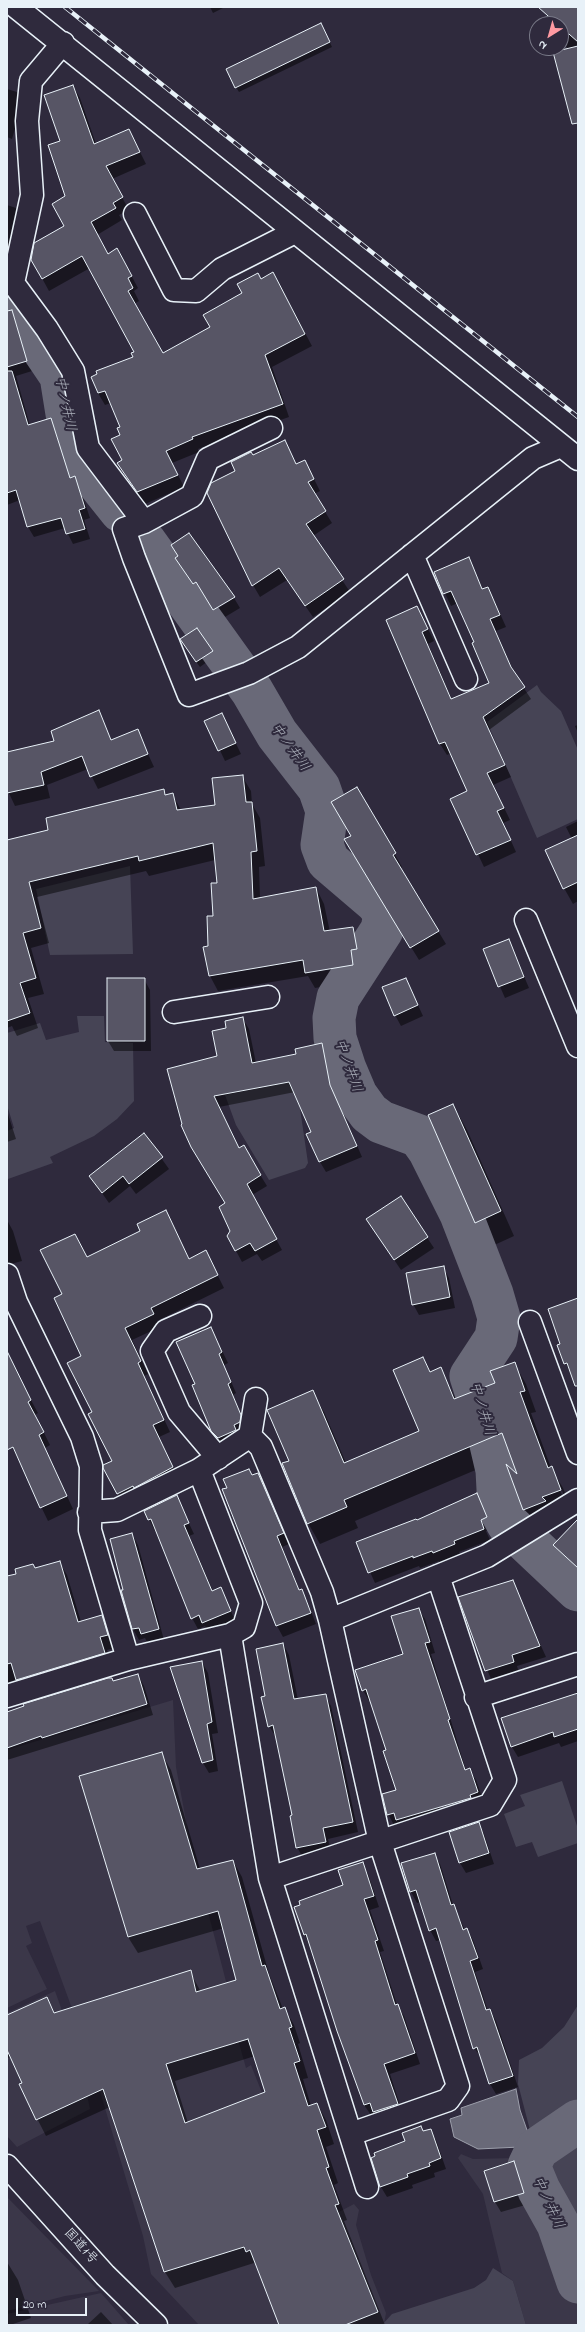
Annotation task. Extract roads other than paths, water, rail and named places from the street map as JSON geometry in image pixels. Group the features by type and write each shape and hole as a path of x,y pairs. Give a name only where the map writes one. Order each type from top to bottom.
{"main road":[{"path":"16,7 63,43 295,232 570,452"},
{"path":"63,43 31,81 27,121 32,195 13,283 47,330 73,371 88,448 144,522"},
{"path":"135,214 174,290 196,291 222,270 295,232"},
{"path":"271,428 208,459 192,496 144,522 124,529 134,558 189,695 241,676 298,647 533,458 570,452"},
{"path":"412,555 466,679"},
{"path":"526,920 578,1046"},
{"path":"174,1012 268,997"},
{"path":"7,1275 16,1302 82,1437 91,1466 89,1512 90,1530 128,1659"},
{"path":"200,1316 166,1331 152,1351 179,1412 218,1458"},
{"path":"530,1322 578,1453"},
{"path":"89,1512 117,1510 200,1470 218,1458 250,1436 256,1399"},
{"path":"250,1436 261,1447 322,1592 330,1620 380,1842 458,2086 448,2100 351,2134"},
{"path":"7,1696 128,1659 230,1635 244,1627 251,1603 200,1470"},
{"path":"330,1620 487,1556 578,1500"},
{"path":"270,1878 490,1805 505,1780 476,1697 438,1576"},
{"path":"230,1635 270,1878 367,2187"},
{"path":"476,1697 578,1664"},
{"name":"国道1号","path":"7,2166 105,2275 156,2325"}],"water":[{"path":"516,2089 520,2110 528,2133 520,2147 478,2149 454,2137 450,2119 462,2115 461,2108"}],"waterway":[{"name":"中ノ井川","path":"7,296 61,376 73,451 121,511"},
{"name":"中ノ井川","path":"145,542 252,691 277,734 319,788 327,811 322,845 328,861 376,902 385,913 382,930 338,998 334,1018 335,1038 345,1069 356,1095 369,1113 381,1122 419,1136 429,1150 461,1214 492,1294 499,1318 496,1338 471,1376 486,1423 497,1470 499,1508 508,1524 578,1590"},
{"name":"中ノ井川","path":"578,2121 537,2149 529,2166 539,2190 558,2224 578,2282"}],"railway":[{"path":"65,7 578,417"}]}
